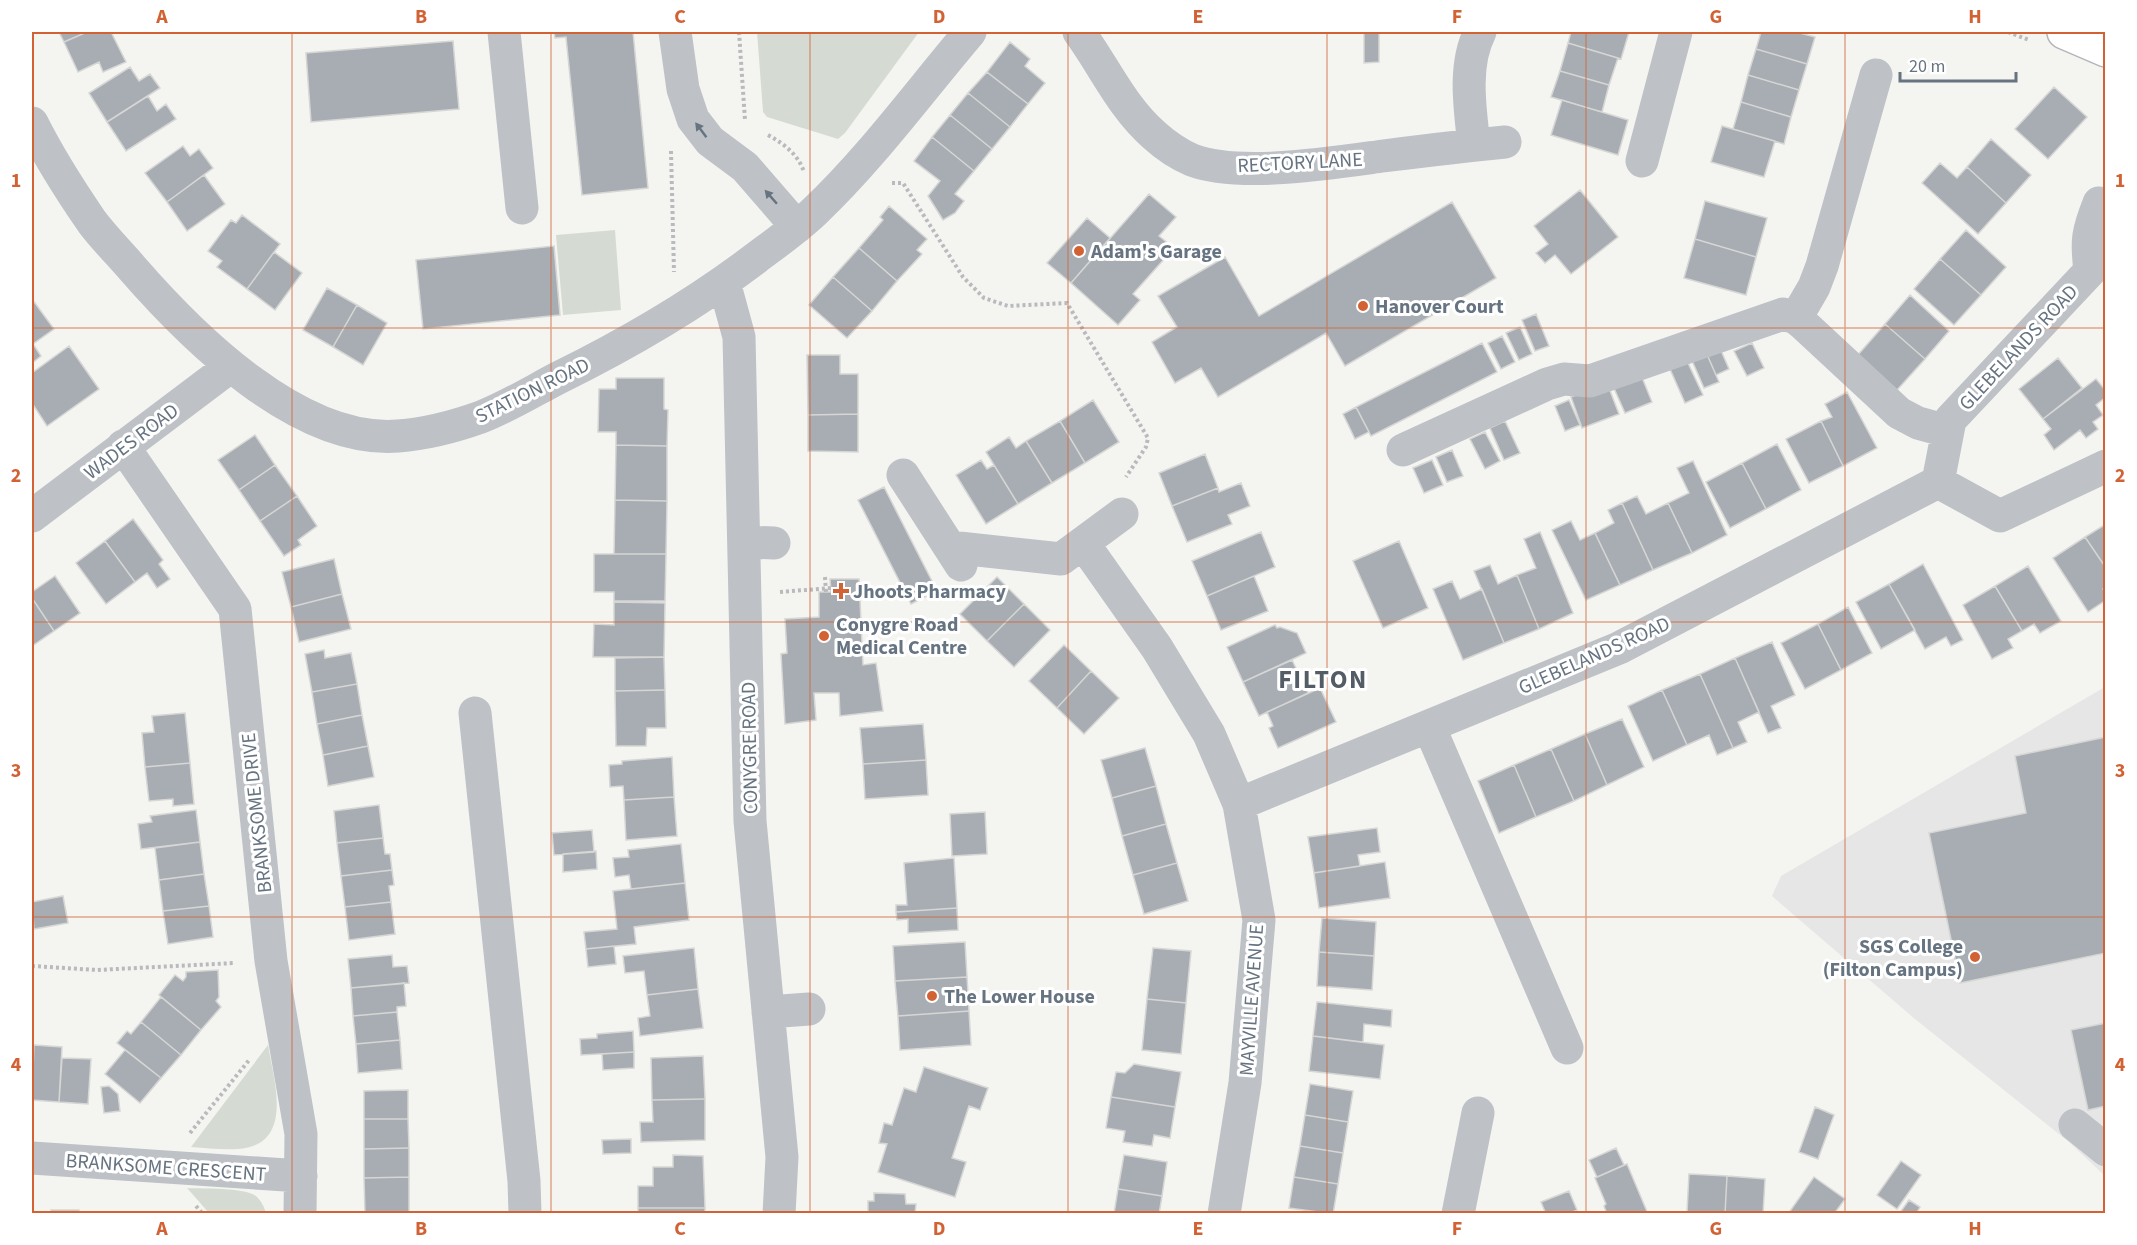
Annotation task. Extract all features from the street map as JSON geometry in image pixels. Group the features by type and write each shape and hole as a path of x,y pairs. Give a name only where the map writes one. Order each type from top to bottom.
{"main road":[{"path":"2064,32 2106,50"}],"street":[{"path":"504,32 522,208"},
{"path":"675,32 683,89 688,107 700,130 710,141 745,167 797,227"},
{"name":"STATION ROAD","path":"32,123 49,156 94,225 165,306 231,366 306,416 345,431 397,436 481,417 589,363 674,315 724,282 797,227 853,172 970,32"},
{"name":"RECTORY LANE","path":"1079,32 1125,103 1153,134 1173,150 1192,160 1211,165 1250,168 1297,166 1490,144 1470,106 1473,50 1480,32"},
{"path":"1642,161 1676,32"},
{"path":"1796,318 1822,266 1876,75"},
{"path":"2098,262 2087,249 2088,231 2099,203"},
{"name":"GLEBELANDS ROAD","path":"1239,804 1619,648 1938,482 1950,420 2098,262"},
{"name":"CONYGRE ROAD","path":"724,282 739,337 759,543 745,594 750,821 782,1157 779,1214"},
{"path":"1403,450 1555,381 1564,379 1590,381 1775,316 1788,314 1796,318 1899,413 1918,423 1947,431"},
{"name":"WADES ROAD","path":"32,516 231,366"},
{"name":"BRANKSOME DRIVE","path":"123,446 236,609 272,961 301,1134 302,1213"},
{"path":"1938,482 2000,516 2106,466"},
{"path":"903,475 955,556 1072,551 1122,514"},
{"name":"MAYVILLE AVENUE","path":"1072,551 1157,648 1209,734 1239,804 1259,920 1245,1083 1224,1214"},
{"path":"474,713 506,993 524,1181 525,1214"},
{"path":"1430,726 1567,1048"},
{"path":"768,1012 808,1009"},
{"path":"1458,1214 1478,1113"},
{"path":"2075,1125 2106,1150"},
{"name":"BRANKSOME CRESCENT","path":"32,1158 302,1176"}],"path":[{"path":"739,32 746,123"},
{"path":"674,315 670,136 688,107"},
{"path":"759,130 782,143 800,161"},
{"path":"853,172 869,183 903,183 963,277 984,298 1008,306 1067,303 1148,438 1146,447 1113,495 1122,514"},
{"path":"745,594 827,590 825,578"},
{"path":"32,966 97,970 272,961"},
{"path":"203,1214 164,1166 281,1021"}],"shaded area":[{"path":"757,32 919,32 845,133 838,139 767,117 763,112"},
{"path":"615,230 621,310 563,315 556,235"},
{"name":"SGS College (Filton Campus)","path":"2105,687 2105,1176 2069,1142 1915,1019 1772,896 1781,876"},
{"path":"268,1045 277,1109 274,1124 268,1136 256,1145 238,1149 191,1147"},
{"path":"187,1188 235,1190 252,1194 260,1201 266,1213 209,1213"}],"building":[{"path":"59,32 87,32 64,42"},
{"path":"87,32 111,32 126,62 103,72 99,62 78,72 64,42"},
{"path":"554,32 633,32 648,188 582,195 566,37 555,38"},
{"path":"1364,32 1379,32 1379,62 1364,63"},
{"path":"1571,32 1629,32 1621,59 1568,43"},
{"path":"1761,32 1796,32 1815,37 1807,64 1756,49"},
{"path":"453,41 459,109 311,122 306,53"},
{"path":"1010,42 1030,59 1025,66 1045,83 1028,104 987,72"},
{"path":"1568,43 1618,58 1609,85 1560,71"},
{"path":"1756,49 1807,64 1799,90 1748,75"},
{"path":"130,67 139,81 150,74 160,88 107,122 89,93"},
{"path":"1560,71 1609,85 1602,112 1551,97"},
{"path":"987,72 1028,104 1010,127 968,93"},
{"path":"1748,75 1799,90 1791,117 1741,102"},
{"path":"2054,87 2087,117 2048,159 2015,129"},
{"path":"968,93 1010,127 992,149 950,115"},
{"path":"148,96 157,111 166,104 176,119 126,151 107,122"},
{"path":"1562,100 1628,120 1618,155 1551,135"},
{"path":"1741,102 1791,117 1784,144 1733,129"},
{"path":"950,115 992,149 974,171 932,137"},
{"path":"1722,126 1775,141 1764,177 1711,162"},
{"path":"932,137 974,171 955,194 964,201 955,213 943,220 928,196 940,181 914,161"},
{"path":"1991,139 2031,175 2006,203 1967,167"},
{"path":"183,146 190,156 199,149 213,168 167,202 145,173"},
{"path":"1940,163 1957,178 1967,167 2006,203 1978,234 1922,183"},
{"path":"204,175 225,204 187,231 167,202"},
{"path":"1580,190 1618,237 1571,274 1555,255 1545,263 1536,253 1548,244 1534,226"},
{"path":"1149,194 1176,217 1159,236 1174,248 1133,294 1140,300 1118,325 1071,283"},
{"path":"1705,201 1767,218 1756,257 1695,239"},
{"name":"Hanover Court","path":"1452,202 1496,278 1345,366 1326,333 1218,397 1201,368 1175,383 1152,342 1177,327 1158,296 1225,257 1259,316"},
{"path":"889,206 927,239 917,250 922,254 897,281 859,248 883,220 880,217"},
{"path":"242,215 280,244 247,289 217,267 222,261 208,251 231,220 236,223"},
{"name":"Adam's Garage","path":"1087,218 1110,238 1071,283 1047,263"},
{"path":"1966,230 2006,267 1981,295 1940,259"},
{"path":"1695,239 1756,257 1746,295 1684,278"},
{"path":"554,246 560,315 423,329 416,260"},
{"path":"859,248 897,281 872,311 833,277"},
{"path":"274,252 302,273 275,310 247,289"},
{"path":"1940,259 1981,295 1954,325 1914,289"},
{"path":"833,277 872,311 847,338 809,305"},
{"path":"327,288 357,305 333,347 303,330"},
{"path":"1910,295 1949,331 1925,359 1885,324"},
{"path":"32,299 54,329 33,344 41,356 32,363"},
{"path":"357,305 387,323 363,365 333,347"},
{"path":"1536,314 1549,346 1535,351 1522,320"},
{"path":"1885,324 1925,359 1897,390 1857,356"},
{"path":"1520,327 1532,354 1519,360 1506,333"},
{"path":"1502,336 1515,362 1501,369 1488,343"},
{"path":"1482,343 1497,372 1371,436 1356,407"},
{"path":"1752,343 1764,368 1747,376 1734,351"},
{"path":"69,346 99,389 47,426 32,403 32,373"},
{"path":"1719,346 1729,369 1716,375 1706,352"},
{"path":"1705,350 1719,382 1704,388 1690,356"},
{"path":"807,355 840,355 840,374 858,374 858,414 808,415"},
{"path":"2058,358 2082,388 2043,419 2019,389"},
{"path":"1687,361 1703,395 1685,403 1670,369"},
{"path":"1641,375 1652,402 1625,413 1613,386"},
{"path":"616,378 664,378 664,409 668,410 667,446 616,445 616,432 598,432 599,389 616,389"},
{"path":"2096,379 2106,391 2106,397 2096,405 2103,415 2093,422 2098,429 2086,438 2080,430 2054,450 2044,435 2051,429 2043,419"},
{"path":"1607,383 1619,414 1582,428 1571,397"},
{"path":"1847,392 1877,448 1843,466 1821,421 1832,417 1825,404"},
{"path":"1093,400 1119,442 1085,463 1060,421"},
{"path":"1569,400 1580,425 1565,431 1555,406"},
{"path":"1356,407 1369,432 1355,439 1343,414"},
{"path":"858,414 858,452 808,451 808,415"},
{"path":"1060,421 1085,463 1052,483 1026,441"},
{"path":"1505,421 1520,453 1504,460 1490,428"},
{"path":"1821,421 1843,466 1809,483 1786,439"},
{"path":"1485,432 1500,461 1485,469 1470,439"},
{"path":"255,435 275,465 239,490 218,460"},
{"path":"1009,437 1016,448 1026,441 1052,483 1018,504 986,452"},
{"path":"1777,444 1801,490 1766,509 1742,463"},
{"path":"616,445 667,446 667,501 615,500"},
{"path":"1452,450 1463,476 1447,482 1436,457"},
{"path":"1205,454 1218,488 1172,506 1159,473"},
{"path":"981,460 987,469 994,465 1018,504 986,524 956,475"},
{"path":"1432,460 1443,485 1424,493 1413,468"},
{"path":"1693,461 1727,535 1692,553 1668,503 1689,493 1677,468"},
{"path":"1742,463 1766,509 1730,528 1706,482"},
{"path":"275,465 297,496 260,521 239,490"},
{"path":"1241,483 1250,506 1228,515 1232,524 1187,542 1172,506 1218,488 1219,492"},
{"path":"884,487 937,591 911,604 858,500"},
{"path":"297,496 317,526 298,540 301,545 284,556 260,521"},
{"path":"1637,496 1646,514 1668,503 1692,553 1653,570 1622,503"},
{"path":"615,500 667,501 666,554 614,554"},
{"path":"1622,503 1653,570 1620,585 1595,533 1614,523 1608,510"},
{"path":"133,519 163,560 159,564 170,579 157,588 147,573 135,582 105,541"},
{"path":"1571,521 1580,540 1595,533 1620,585 1586,600 1552,530"},
{"path":"2106,524 2106,568 2085,537"},
{"path":"1261,532 1275,567 1207,596 1192,561"},
{"path":"1540,532 1573,613 1539,629 1517,575 1536,568 1524,539"},
{"path":"2085,537 2106,568 2106,587 2103,589 2106,600 2088,612 2053,558"},
{"path":"105,541 135,582 106,604 76,563"},
{"path":"1399,541 1428,608 1383,628 1353,561"},
{"path":"594,554 666,554 665,601 614,601 614,592 594,592"},
{"path":"334,559 342,594 291,607 282,572"},
{"path":"1923,564 1963,640 1951,646 1946,637 1925,649 1889,584"},
{"path":"1490,565 1498,584 1517,575 1539,629 1504,643 1474,571"},
{"path":"2028,566 2061,621 2040,633 2034,624 2022,631 1995,586"},
{"path":"55,576 80,613 54,631 32,598 32,592"},
{"path":"1254,576 1268,611 1221,630 1207,596"},
{"path":"997,577 1024,604 987,641 960,614"},
{"name":"Conygre Road Medical Centre","path":"830,579 859,579 863,665 876,663 883,711 840,716 839,693 814,693 816,720 785,724 781,654 787,653 785,619 819,617 819,592 831,592"},
{"path":"1452,581 1460,599 1482,589 1504,643 1463,660 1433,589"},
{"path":"1889,584 1915,630 1881,649 1856,602"},
{"path":"1995,586 2022,631 2008,639 2013,648 1992,659 1963,605"},
{"path":"342,594 351,629 299,642 291,607"},
{"path":"32,598 54,631 32,646"},
{"path":"614,602 665,603 664,657 593,657 594,624 614,625"},
{"path":"1024,604 1050,630 1014,667 987,641"},
{"path":"1848,607 1872,653 1841,670 1818,624"},
{"path":"1818,624 1841,670 1805,689 1781,643"},
{"path":"1275,625 1277,628 1297,633 1306,653 1243,682 1227,647"},
{"path":"1772,642 1795,695 1771,706 1781,728 1768,733 1735,658"},
{"path":"1064,645 1091,671 1057,708 1029,681"},
{"path":"324,650 325,658 351,653 357,684 312,692 305,654"},
{"path":"664,657 665,690 615,691 615,658"},
{"path":"1735,658 1759,712 1738,722 1747,742 1733,748 1700,674"},
{"path":"1292,660 1308,693 1259,716 1243,682"},
{"path":"1091,671 1119,698 1084,734 1057,708"},
{"path":"1700,674 1733,748 1717,755 1709,735 1687,745 1662,690"},
{"path":"357,684 362,715 317,724 312,692"},
{"path":"1320,688 1336,722 1278,748 1269,728 1273,726 1267,712"},
{"path":"665,690 666,728 647,728 646,746 616,746 615,691"},
{"path":"1662,690 1687,745 1653,761 1628,706"},
{"path":"185,713 190,763 145,767 142,733 154,732 152,716"},
{"path":"362,715 368,746 323,755 317,724"},
{"path":"1622,719 1644,767 1607,785 1585,734"},
{"path":"923,724 926,760 863,764 860,728"},
{"path":"1585,734 1607,785 1574,801 1551,749"},
{"path":"2106,737 2106,953 1960,983 1929,833 2026,813 2015,756"},
{"path":"368,746 374,777 328,786 323,755"},
{"path":"1145,748 1156,786 1112,798 1101,760"},
{"path":"1551,749 1574,801 1536,817 1514,765"},
{"path":"672,757 674,797 624,800 623,786 610,787 609,765 622,764 622,761"},
{"path":"926,760 928,795 865,799 863,764"},
{"path":"190,763 194,804 173,806 173,799 149,801 145,767"},
{"path":"1514,765 1536,817 1499,833 1478,781"},
{"path":"1156,786 1166,824 1122,836 1112,798"},
{"path":"674,797 677,836 626,840 624,800"},
{"path":"379,805 383,838 337,843 334,811"},
{"path":"196,810 200,842 141,849 138,824 152,822 150,816"},
{"path":"985,812 987,854 952,856 950,814"},
{"path":"1166,824 1177,863 1133,875 1122,836"},
{"path":"1377,828 1380,852 1358,855 1360,866 1314,873 1308,837"},
{"path":"592,830 594,852 554,855 552,833"},
{"path":"383,838 385,854 390,854 392,870 341,876 337,843"},
{"path":"200,842 204,874 159,880 155,848"},
{"path":"681,844 685,883 631,889 629,875 615,877 613,858 629,857 628,850"},
{"path":"596,851 597,869 563,872 563,854"},
{"path":"954,858 957,908 896,912 896,905 907,905 904,863"},
{"path":"1385,862 1390,898 1319,908 1314,873"},
{"path":"1177,863 1188,901 1144,914 1133,875"},
{"path":"392,870 394,885 389,886 391,902 345,907 341,876"},
{"path":"204,874 209,906 163,911 159,880"},
{"path":"685,883 689,920 634,927 636,944 586,949 584,932 617,929 613,891"},
{"path":"63,896 68,923 34,929 32,902"},
{"path":"391,902 395,934 349,940 345,907"},
{"path":"209,906 213,937 168,944 163,911"},
{"path":"957,908 958,930 908,933 908,919 897,920 896,912"},
{"path":"1322,918 1376,922 1374,956 1319,952"},
{"name":"The Lower House","path":"965,942 967,977 895,981 893,946"},
{"path":"614,946 616,964 588,967 586,949"},
{"path":"694,948 698,989 647,995 644,971 625,973 623,956"},
{"path":"1153,948 1191,951 1186,1003 1147,999"},
{"path":"1319,952 1374,956 1372,990 1317,986"},
{"path":"392,955 393,967 407,966 409,983 351,988 348,959"},
{"path":"218,970 219,997 216,1001 221,1007 201,1030 159,995 175,975 183,981 186,972"},
{"name":"The Lower House","path":"967,977 969,1011 898,1016 895,981"},
{"path":"404,983 406,1006 397,1007 397,1012 353,1016 351,988"},
{"path":"698,989 703,1028 640,1036 638,1018 650,1016 647,995"},
{"path":"161,997 201,1030 181,1055 141,1022"},
{"path":"1147,999 1186,1003 1181,1054 1142,1050"},
{"path":"1317,1002 1392,1010 1391,1027 1364,1024 1363,1042 1313,1036"},
{"name":"The Lower House","path":"969,1011 971,1045 900,1050 898,1016"},
{"path":"397,1012 400,1040 356,1044 353,1016"},
{"path":"141,1022 181,1055 161,1078 117,1043 127,1031 131,1034"},
{"path":"2106,1023 2106,1106 2088,1110 2071,1030"},
{"path":"633,1031 634,1052 581,1055 580,1039 597,1038 597,1034"},
{"path":"1313,1036 1384,1045 1380,1079 1309,1071"},
{"path":"400,1040 402,1069 358,1073 356,1044"},
{"path":"34,1045 62,1047 59,1102 32,1100"},
{"path":"125,1050 161,1078 140,1103 105,1074"},
{"path":"634,1052 634,1068 603,1070 602,1054"},
{"path":"703,1056 705,1099 652,1100 651,1058"},
{"path":"62,1058 91,1059 88,1104 59,1102"},
{"path":"1134,1064 1181,1072 1175,1107 1111,1097 1116,1072 1125,1073"},
{"path":"924,1067 988,1088 980,1110 969,1106 952,1158 966,1162 955,1197 878,1172 887,1144 879,1143 884,1123 892,1125 904,1088 916,1092"},
{"path":"1310,1084 1353,1091 1348,1122 1305,1115"},
{"path":"109,1086 118,1094 120,1111 104,1113 101,1087"},
{"path":"408,1090 408,1119 364,1119 364,1091"},
{"path":"1111,1097 1175,1107 1170,1138 1154,1135 1152,1146 1123,1142 1125,1131 1106,1128"},
{"path":"705,1099 705,1140 641,1142 640,1122 653,1122 652,1100"},
{"path":"1815,1107 1834,1115 1818,1159 1799,1152"},
{"path":"1305,1115 1348,1122 1343,1153 1300,1146"},
{"path":"364,1119 408,1119 409,1148 364,1149"},
{"path":"631,1139 631,1153 603,1154 602,1140"},
{"path":"1300,1146 1343,1153 1338,1184 1294,1177"},
{"path":"409,1148 409,1177 364,1178 364,1149"},
{"path":"1616,1148 1624,1165 1597,1177 1589,1160"},
{"path":"673,1155 703,1156 705,1208 638,1208 638,1186 653,1186 653,1167 673,1167"},
{"path":"1124,1155 1167,1162 1162,1196 1118,1189"},
{"path":"1901,1161 1921,1175 1897,1209 1877,1195"},
{"path":"1627,1164 1648,1214 1607,1214 1604,1206 1606,1204 1595,1178"},
{"path":"1689,1174 1727,1176 1725,1214 1687,1212"},
{"path":"1727,1176 1765,1179 1763,1214 1725,1214"},
{"path":"409,1177 409,1212 365,1213 364,1178"},
{"path":"1294,1177 1338,1184 1333,1214 1289,1208"},
{"path":"1814,1177 1845,1199 1834,1214 1788,1214"},
{"path":"1118,1189 1162,1196 1159,1214 1114,1214"},
{"path":"1569,1191 1577,1210 1568,1214 1546,1214 1541,1202"},
{"path":"874,1193 905,1194 906,1204 916,1204 915,1214 868,1214 868,1201 874,1201"},
{"path":"1909,1200 1920,1207 1916,1214 1899,1214"},
{"path":"638,1208 705,1208 705,1214 638,1214"},
{"path":"51,1210 79,1210 79,1214 51,1214"}],"place":[{"name":"Adam's Garage","path":"1079,251"},
{"name":"Hanover Court","path":"1363,306"},
{"name":"Jhoots Pharmacy","path":"841,591"},
{"name":"Conygre Road Medical Centre","path":"824,636"},
{"name":"SGS College (Filton Campus)","path":"1975,957"},
{"name":"The Lower House","path":"932,996"}],"district":[{"name":"FILTON","path":"1323,679"}]}
